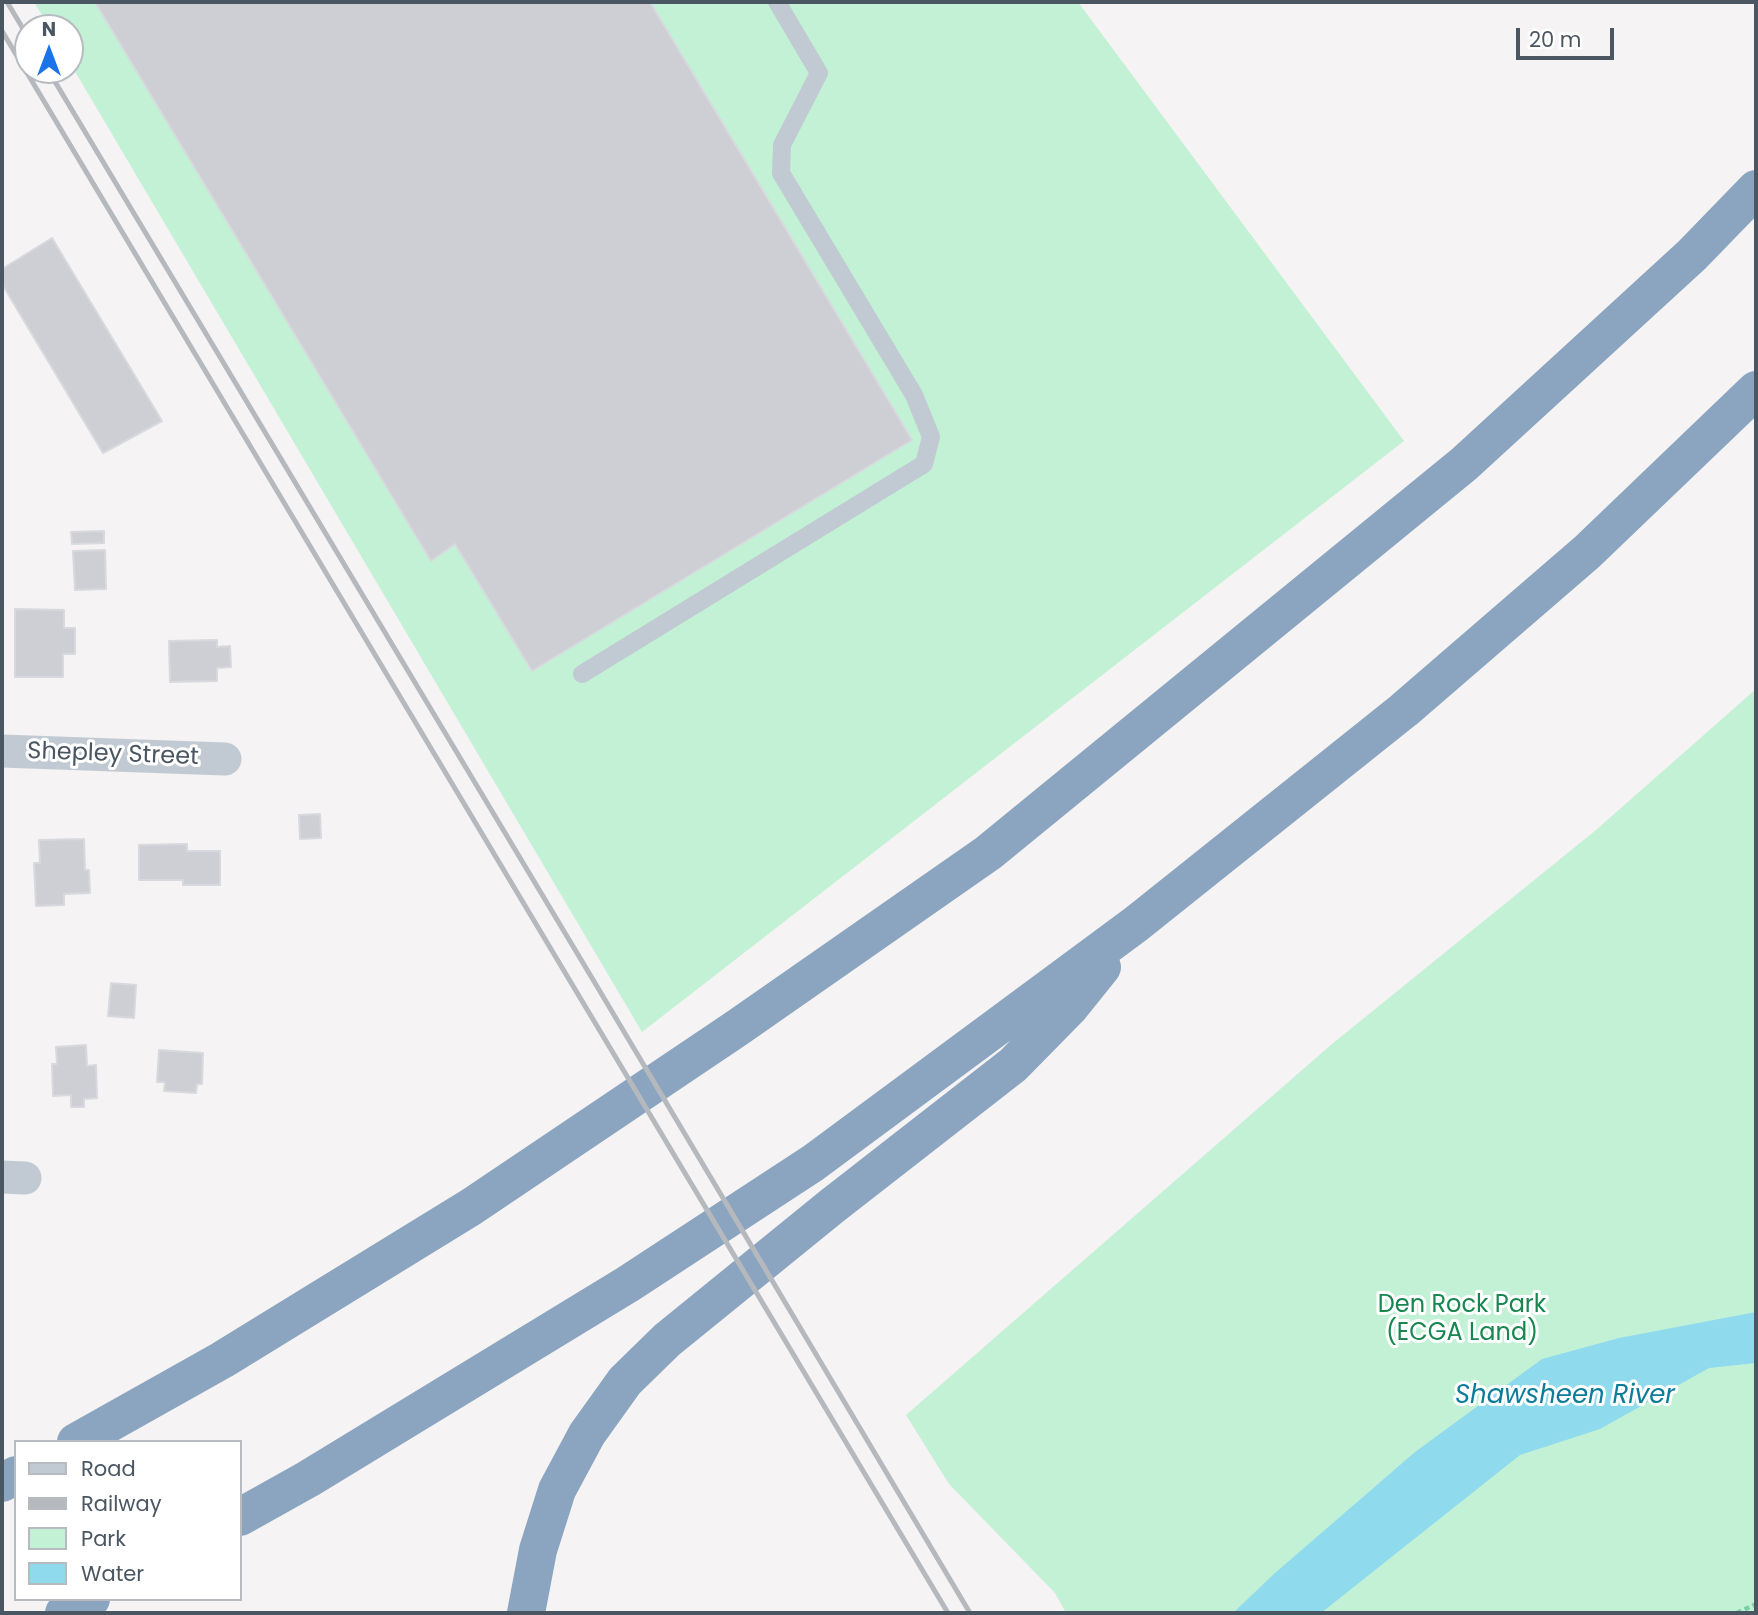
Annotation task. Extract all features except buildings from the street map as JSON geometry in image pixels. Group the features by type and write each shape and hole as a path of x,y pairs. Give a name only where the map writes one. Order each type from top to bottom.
{"highway":[{"path":"80,1440 222,1360 471,1207 737,1028 988,853 1464,464 1692,255 1756,189"},
{"path":"242,1516 308,1479 628,1284 813,1163 1136,924 1445,675 1587,552 1756,390"},
{"path":"526,1613 538,1550 557,1490 604,1408 625,1381 667,1340 832,1206 1013,1066 1069,1008 1136,924"},
{"path":"64,1613 87,1601"}],"street":[{"name":"Shepley Street","path":"2,751 225,759"}],"lane":[{"path":"582,674 924,464 931,437 914,396 781,173 782,145 820,73 777,2"}],"path":[{"path":"1737,1613 1756,1604"}],"green space":[{"path":"34,2 1078,2 1404,441 642,1032 82,84 84,14 41,14"},
{"name":"Den Rock Park (ECGA Land)","path":"1756,689 1756,1613 1066,1613 1055,1593 949,1484 906,1415 1332,1044 1596,830"}],"water":[{"name":"Shawsheen River","path":"1756,1312 1756,1363 1709,1368 1600,1429 1520,1455 1321,1613 1233,1613 1275,1573 1415,1452 1542,1359 1619,1338"}],"railway":[{"path":"7,2 14,14"},
{"path":"2,31 948,1613"},
{"path":"56,84 970,1613"}]}
